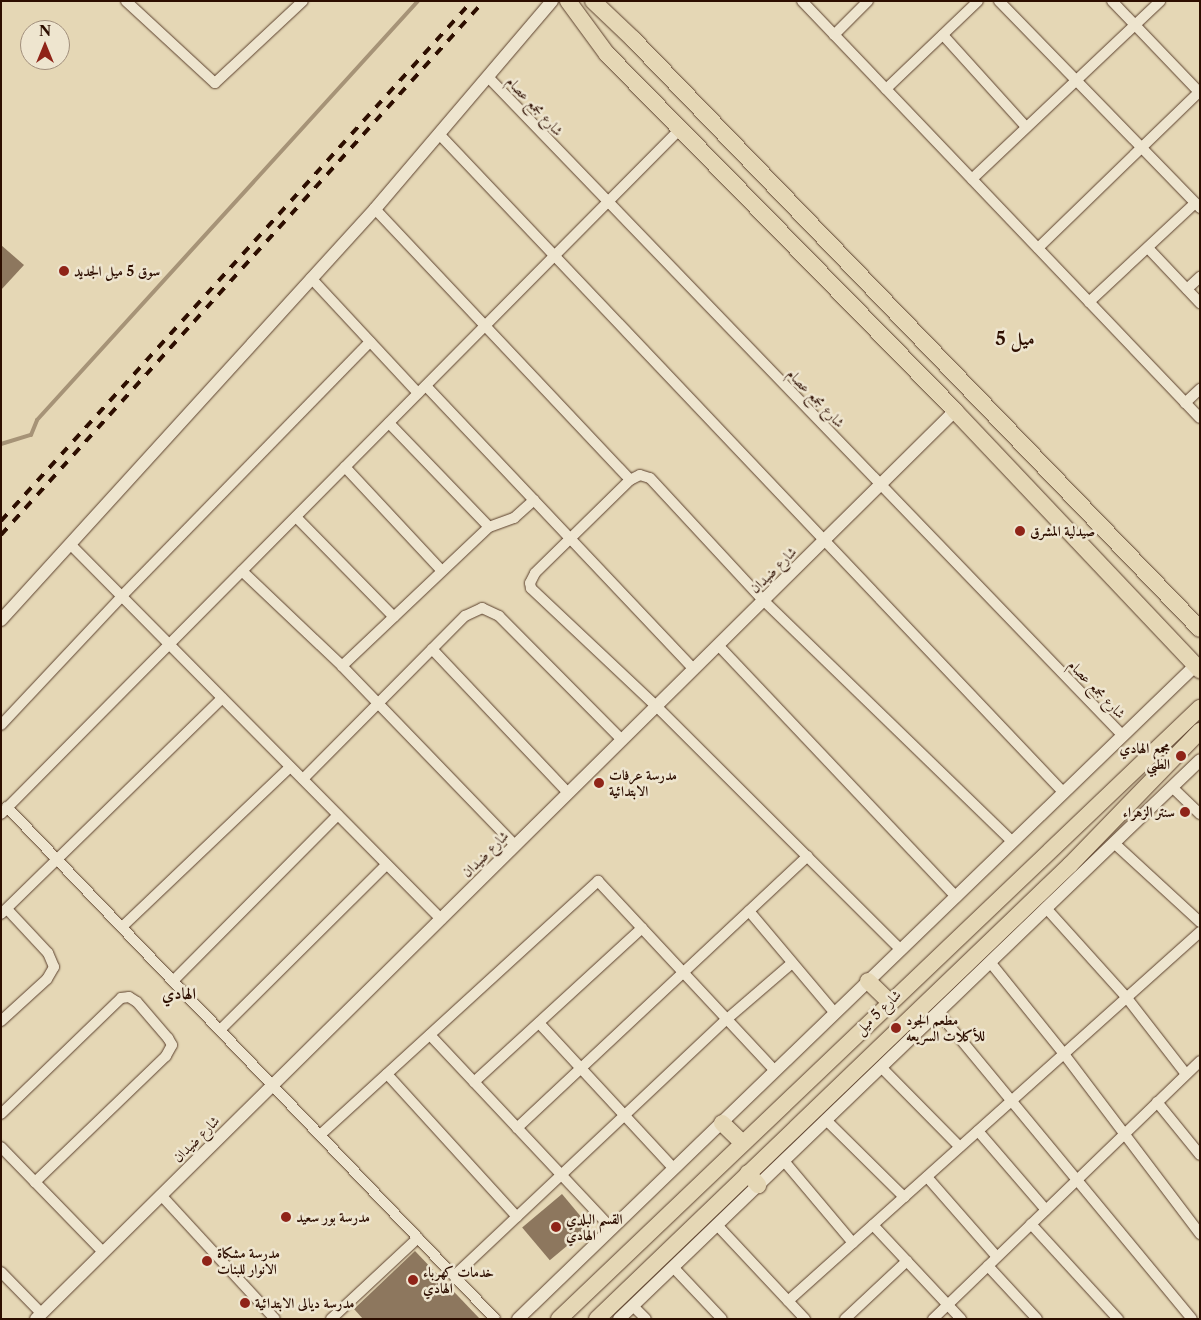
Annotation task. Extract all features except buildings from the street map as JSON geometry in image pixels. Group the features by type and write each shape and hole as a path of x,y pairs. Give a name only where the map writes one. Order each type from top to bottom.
{"main road":[{"path":"568,1 595,40 680,130 955,411 1198,669"},
{"path":"593,1 634,39 1200,629"},
{"name":"شارع 5 ميل","path":"559,1319 1198,708"},
{"name":"شارع 5 ميل","path":"596,1319 753,1179 930,1014 1070,865 1200,731"},
{"path":"1054,847 1070,865"},
{"path":"868,981 889,1002"},
{"path":"722,1123 743,1143"}],"street":[{"path":"126,1 215,83 303,1"},
{"path":"1,620 311,278 376,209 490,78 552,1"},
{"path":"802,1 1200,418"},
{"path":"834,35 868,1"},
{"path":"886,89 978,1"},
{"path":"999,1 1197,206 1089,302"},
{"path":"1038,248 1199,92 1112,1"},
{"path":"972,179 1160,1"},
{"path":"943,34 1026,127"},
{"name":"شارع مجمع عصام","path":"490,78 607,202 1123,736"},
{"path":"495,1319 58,860 4,810 680,130"},
{"path":"440,135 1064,793"},
{"path":"376,209 630,480"},
{"path":"1148,248 1200,303"},
{"path":"1187,290 1200,277"},
{"path":"311,278 370,342 422,389 534,500 694,669"},
{"path":"1,725 122,596 370,342"},
{"path":"1185,403 1200,389"},
{"name":"شارع ضيدان","path":"38,1316 955,411"},
{"path":"389,423 489,527"},
{"path":"345,467 441,570"},
{"path":"901,950 656,706 532,588 531,577 571,540 630,480 640,475 650,478 763,600 1013,842"},
{"path":"342,666 441,570 489,527 514,518 534,500"},
{"path":"296,517 394,617"},
{"path":"70,544 440,919"},
{"path":"242,571 342,666 515,845"},
{"path":"303,779 472,610 491,610 622,740"},
{"path":"718,644 956,897"},
{"path":"432,649 568,793"},
{"path":"518,1319 1123,736 1198,669"},
{"path":"1,1021 48,979 54,967 48,953 4,911 222,698"},
{"path":"619,1319 717,1225 753,1179 784,1161 881,1067 930,1014 990,962 1200,760"},
{"path":"122,927 290,767"},
{"path":"1172,787 1200,814"},
{"path":"173,981 338,816"},
{"path":"1114,843 1200,922"},
{"path":"517,1128 808,856"},
{"path":"220,1030 386,864"},
{"path":"320,1135 598,881 775,1071"},
{"path":"1046,908 1127,998 1186,1074"},
{"path":"749,911 835,1013"},
{"path":"474,1082 642,928"},
{"path":"788,1301 1200,932"},
{"path":"990,962 1064,1054 1200,1234"},
{"path":"454,1276 727,1019 792,963"},
{"path":"1,1114 120,998 129,997 137,1002 172,1045 166,1056 36,1182"},
{"path":"930,1014 1013,1100 1192,1319"},
{"path":"539,1022 674,1169"},
{"path":"430,1035 612,1229"},
{"path":"933,1319 1200,1061"},
{"path":"881,1067 960,1147"},
{"path":"387,1074 517,1217"},
{"path":"1157,1102 1200,1155"},
{"path":"826,1120 904,1197"},
{"path":"978,1131 1046,1210"},
{"path":"1,1147 103,1252"},
{"path":"784,1161 852,1243"},
{"path":"927,1177 997,1257"},
{"path":"161,1195 275,1319"},
{"path":"1031,1224 1118,1319"},
{"path":"717,1225 805,1319"},
{"path":"873,1225 961,1319"},
{"path":"331,1319 418,1238"},
{"path":"845,1319 907,1261"},
{"path":"988,1266 1037,1319"},
{"path":"673,1267 722,1319"},
{"path":"1,1272 38,1316"},
{"path":"633,1306 646,1319"},
{"path":"339,1311 347,1319"}],"waterway":[{"path":"1,444 31,435 37,420 418,1"}],"railway":[{"path":"1,521 472,1"},
{"path":"1,535 484,1"}],"place":[{"name":"سوق 5 ميل الجديد","path":"64,271"},
{"name":"صيدلية المشرق","path":"1020,531"},
{"name":"مجمع الهادي الطبي","path":"1181,756"},
{"name":"مدرسة عرفات الابتدائية","path":"599,783"},
{"name":"سنتر الزهراء","path":"1185,812"},
{"name":"مطعم الجود للأكلات السريعه","path":"896,1028"},
{"name":"مدرسة بور سعيد","path":"286,1217"},
{"name":"القسم البلدي الهادي","path":"556,1227"},
{"name":"مدرسة مشكاة الانوار للبنات","path":"207,1261"},
{"name":"خدمات كهرباء الهادي","path":"413,1280"},
{"name":"مدرسة ديالى الابتدائية","path":"245,1303"}],"district":[{"name":"5 ميل","path":"1015,339"},
{"name":"الهادي","path":"179,993"}]}
